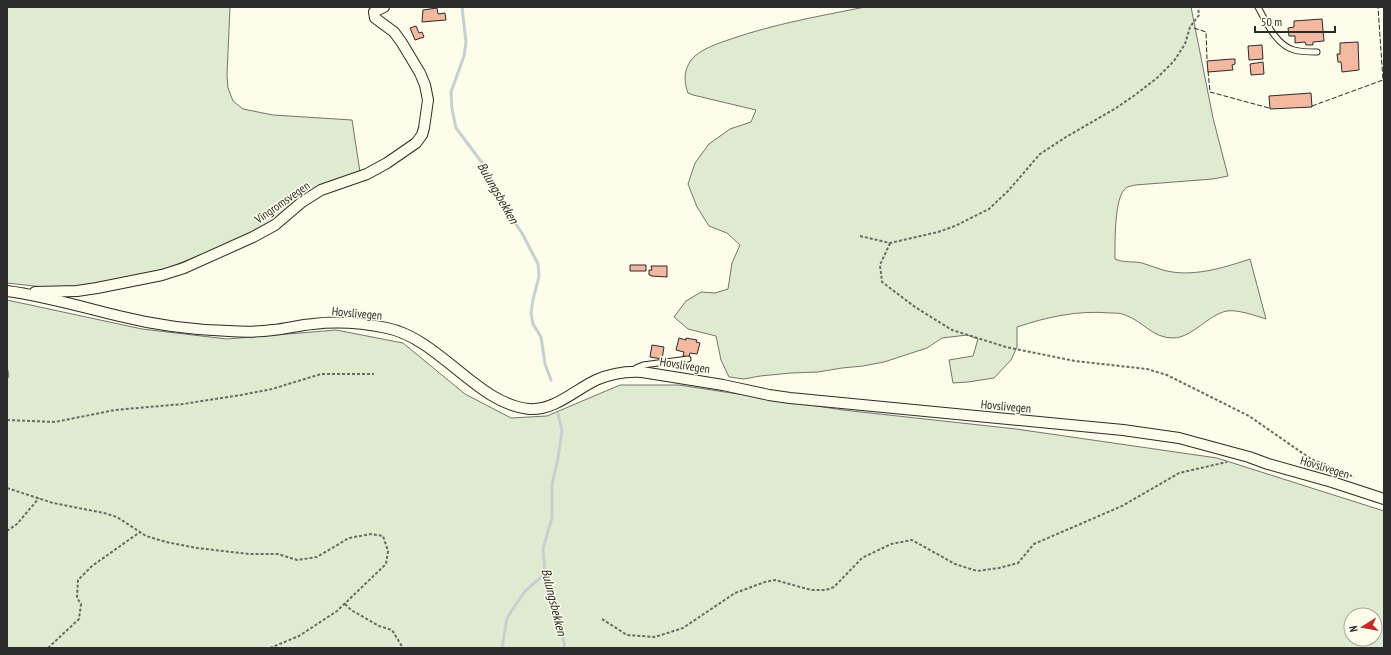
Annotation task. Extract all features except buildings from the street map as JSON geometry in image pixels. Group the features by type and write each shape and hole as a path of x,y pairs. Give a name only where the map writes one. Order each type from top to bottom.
{"street":[{"name":"Vingromsvegen","path":"20,293 83,290 162,275 184,268 253,237 275,225 302,202 321,190 367,174 387,163 416,143 422,135 424,128 428,100 425,85 420,73 394,32 375,18 374,12 384,7"},
{"name":"Hovslivegen","path":"7,291 68,303 120,317 182,328 229,331 270,330 312,324 333,323 388,328 411,337 424,345 495,397 515,406 530,409 555,404 604,376 633,371 686,378 790,398 1123,430 1179,438 1236,453 1384,499"}],"lane":[{"path":"1258,7 1275,36 1283,44 1295,50 1317,52"},
{"path":"633,371 643,365 688,359"}],"path":[{"path":"860,236 890,243 938,232 989,209 1008,191 1040,154 1066,136 1135,96 1157,78 1174,60 1185,44 1190,27 1199,15 1198,7"},
{"path":"890,243 880,265 882,282 915,307 952,330 1006,347 1068,359 1147,369 1167,374 1249,416 1311,459 1360,480"},
{"path":"7,420 55,422 115,410 183,404 242,395 272,389 321,374 374,374"},
{"path":"602,619 627,635 655,637 683,628 735,594 765,582 775,580 811,590 826,590 834,587 862,558 891,544 912,540 955,564 977,571 999,568 1018,563 1034,544 1122,506 1178,473 1229,462"},
{"path":"7,488 53,503 117,517 146,536 166,542 197,548 249,554 278,554 297,560 317,557 348,538 371,534 383,536 388,551 386,564 337,611 299,636 270,648"},
{"path":"7,531 17,524 38,498"},
{"path":"48,648 80,619 81,604 77,598 78,580 92,566 140,532"},
{"path":"344,604 351,610 379,626 392,630 403,648"}],"green space":[{"path":"7,7 230,7 227,75 228,88 233,101 243,109 273,115 352,120 360,172 330,181 303,196 272,223 247,236 168,268 101,284 61,289 7,283"},
{"path":"865,7 1191,7 1213,118 1228,176 1213,179 1135,185 1127,187 1122,193 1117,210 1115,259 1142,263 1163,270 1185,273 1218,269 1250,259 1266,319 1241,312 1227,311 1214,316 1187,334 1173,338 1159,335 1137,321 1120,313 1074,313 1051,317 1017,327 1017,347 1011,360 994,378 968,382 953,383 949,360 973,356 978,339 967,335 942,338 927,348 884,362 863,366 818,372 760,376 744,379 729,377 721,360 716,336 688,329 674,317 686,301 701,292 715,293 728,289 732,263 740,245 727,233 709,226 697,207 688,184 695,163 709,144 730,129 751,122 756,110 688,93 685,83 687,69 691,60 699,53 726,41 780,25"},
{"path":"7,300 142,329 227,339 336,330 403,343 465,394 511,418 547,416 620,385 679,385 843,410 1016,429 1217,458 1384,511 1384,648 7,648 7,378 9,377 7,366"}],"waterway":[{"name":"Bulungsbekken","path":"462,7 466,42 464,56 451,92 452,109 456,128 486,168 538,264 539,276 531,313 533,324 541,337 545,364 551,380"},
{"name":"Bulungsbekken","path":"558,414 562,431 552,484 552,518 543,548 545,574 557,607 565,648"},
{"path":"502,648 507,618 525,591 545,574"}],"fence":[{"path":"1312,106 1383,80 1378,7"},
{"path":"1194,28 1206,32 1207,59"},
{"path":"1208,71 1210,92 1269,108"}]}
